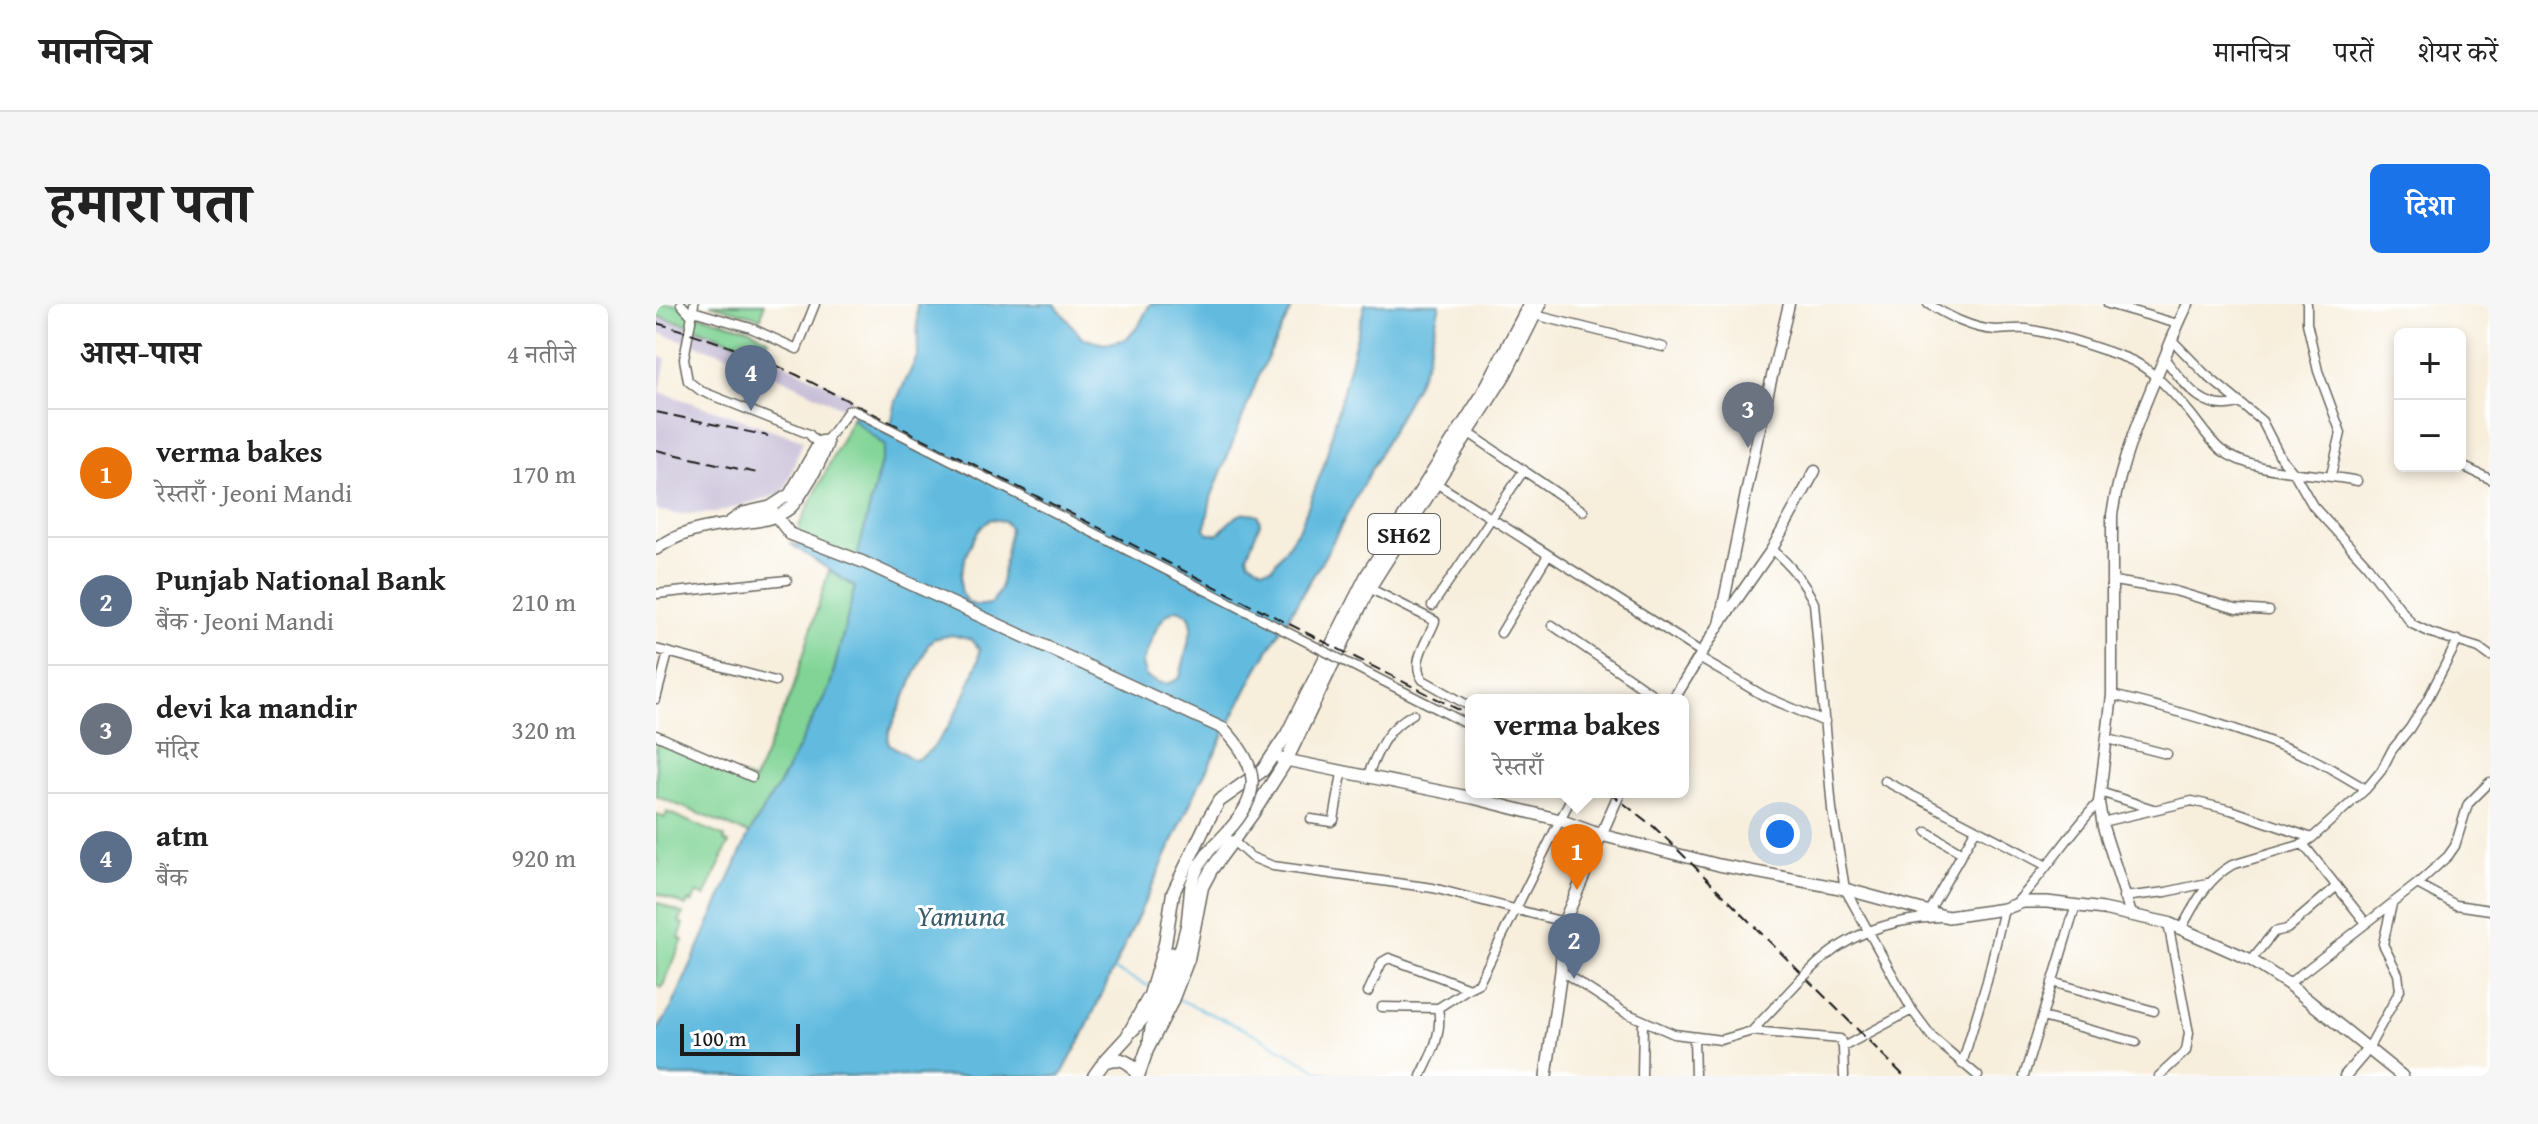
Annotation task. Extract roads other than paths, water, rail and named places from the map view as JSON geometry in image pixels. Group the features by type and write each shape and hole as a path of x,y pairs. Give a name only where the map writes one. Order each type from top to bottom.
{"main road":[{"name":"SH62","path":"1138,1076 1167,983 1188,959 1202,887 1230,836 1286,761 1369,588 1505,374 1535,308"},
{"name":"SH62","path":"1104,1062 1161,999 1167,983 1165,944 1173,893 1208,820 1219,801 1257,776 1273,756 1299,714 1337,630 1367,575 1535,308"},
{"path":"656,549 683,533 727,524 743,513 773,511 803,482 822,443"},
{"path":"773,511 790,534 863,562 1224,729 1240,746 1250,767 1252,788 1247,809 1230,836 1209,851 1198,867 1167,983"},
{"path":"1273,756 1465,797"},
{"path":"1470,798 1719,865 1845,889 1948,917 2023,902 2076,905 2168,923 2251,960 2288,984 2402,1076"},
{"path":"1546,1076 1561,971 1564,922 1601,835"},
{"path":"1094,1076 1104,1062 1119,1059 1132,1066 1138,1076"}],"street":[{"path":"681,304 751,328 797,349 815,304"},
{"path":"1719,625 1789,304"},
{"path":"1928,304 1945,315 1977,326 2032,330 2129,359 2156,377 2222,450 2242,460 2294,473 2331,475 2357,481"},
{"path":"2108,304 2178,324"},
{"path":"2131,914 2123,897 2102,822 2099,797 2112,695 2112,515 2136,428 2188,304"},
{"path":"2307,304 2310,342 2341,433 2331,475"},
{"path":"1535,308 1663,347"},
{"path":"693,310 684,359 688,381 701,391 809,434 822,443 849,410 853,410 1465,723"},
{"path":"2171,339 2205,374 2267,428 2281,458 2294,473 2313,506 2366,564 2412,624 2479,648 2490,656"},
{"path":"2164,358 2197,396 2221,406 2239,403"},
{"path":"1469,433 1583,511"},
{"path":"2466,468 2490,479"},
{"path":"1432,606 1524,470"},
{"path":"1677,694 1719,625 1772,549 1815,471"},
{"path":"1436,483 1764,696 1825,722"},
{"path":"1772,549 1798,574 1814,603 1833,818 1845,889 1912,1010 1932,1037 1978,1076"},
{"path":"1501,633 1548,555"},
{"path":"656,594 787,580"},
{"path":"2114,581 2175,591 2228,607 2269,611"},
{"path":"1369,588 1435,621 1423,647 1417,669 1419,675 1465,704"},
{"path":"1552,625 1652,694"},
{"path":"2181,929 2208,883 2232,865 2303,844 2366,789 2416,718 2458,640"},
{"path":"656,649 775,681"},
{"path":"656,699 668,653"},
{"path":"2112,695 2242,731 2309,757 2366,789"},
{"path":"1367,777 1379,748 1392,728 1413,714"},
{"path":"656,735 752,777"},
{"path":"2108,739 2167,754"},
{"path":"1311,819 1334,820 1342,773"},
{"path":"1885,781 2047,866"},
{"path":"2288,984 2417,884 2452,851 2468,804 2490,782"},
{"path":"2099,797 2153,810"},
{"path":"1962,1064 2009,907 2047,866 2099,797"},
{"path":"1382,1007 1438,1008 1479,983 1571,798"},
{"path":"1601,835 1617,798"},
{"path":"2102,822 2183,802 2204,803 2312,838"},
{"path":"1929,911 1976,829"},
{"path":"1927,832 1962,853"},
{"path":"1230,836 1251,857 1273,866 1433,888 1564,922"},
{"path":"2303,844 2366,923"},
{"path":"2123,897 2208,883"},
{"path":"2417,884 2456,905 2490,910"},
{"path":"2251,960 2274,932 2287,929 2337,886"},
{"path":"2345,1076 2368,1049 2400,990 2398,974 2383,944 2392,903"},
{"path":"2024,1076 2076,905"},
{"path":"1752,1031 1810,971 1835,950 1867,930 1925,918 1948,917"},
{"path":"2159,1076 2186,1051 2189,1033 2168,923"},
{"path":"1368,992 1382,962 1389,958 1469,988"},
{"path":"1561,971 1624,1012 1674,1034 1728,1039 1752,1031 1840,1039 1844,1076"},
{"path":"2052,982 2154,1011"},
{"path":"1421,1076 1439,1031 1438,1008"},
{"path":"1843,1047 1912,1010"},
{"path":"2042,1017 2136,1042"},
{"path":"1642,1076 1643,1022"},
{"path":"1694,1038 1695,1076"}],"water":[{"name":"Yamuna","path":"917,304 1055,304 1082,338 1104,344 1127,339 1150,304 1294,304 1260,373 1211,498 1205,529 1209,534 1218,534 1240,515 1258,515 1260,523 1247,556 1249,561 1263,569 1272,568 1300,527 1324,465 1365,304 1440,304 1427,360 1415,387 1325,556 1256,671 1061,1076 656,1076 656,1033 672,1007 749,834 782,779 830,686 855,587 789,543 855,566 885,446 852,418 855,414 889,434 896,401 918,355","holes":["991,519 1004,521 1010,528 1000,589 992,603 975,605 965,599 961,588 962,573 973,540","1178,609 1187,614 1192,627 1180,677 1163,683 1146,677 1142,664 1159,623","952,635 972,640 979,649 978,660 954,718 935,745 914,760 888,743 889,732 933,639"]}],"waterway":[{"path":"1114,970 1149,986"},
{"path":"1176,998 1255,1034 1333,1076"}],"railway":[{"path":"656,323 728,346 797,375 1465,713"},
{"path":"656,412 768,436"},
{"path":"656,450 757,473"},
{"path":"1617,798 1678,850 1904,1076"}],"place":[{"name":"atm","path":"751,411"},
{"name":"devi ka mandir","path":"1748,448"},
{"name":"verma bakes","path":"1577,890"},
{"name":"Punjab National Bank","path":"1574,979"}]}
